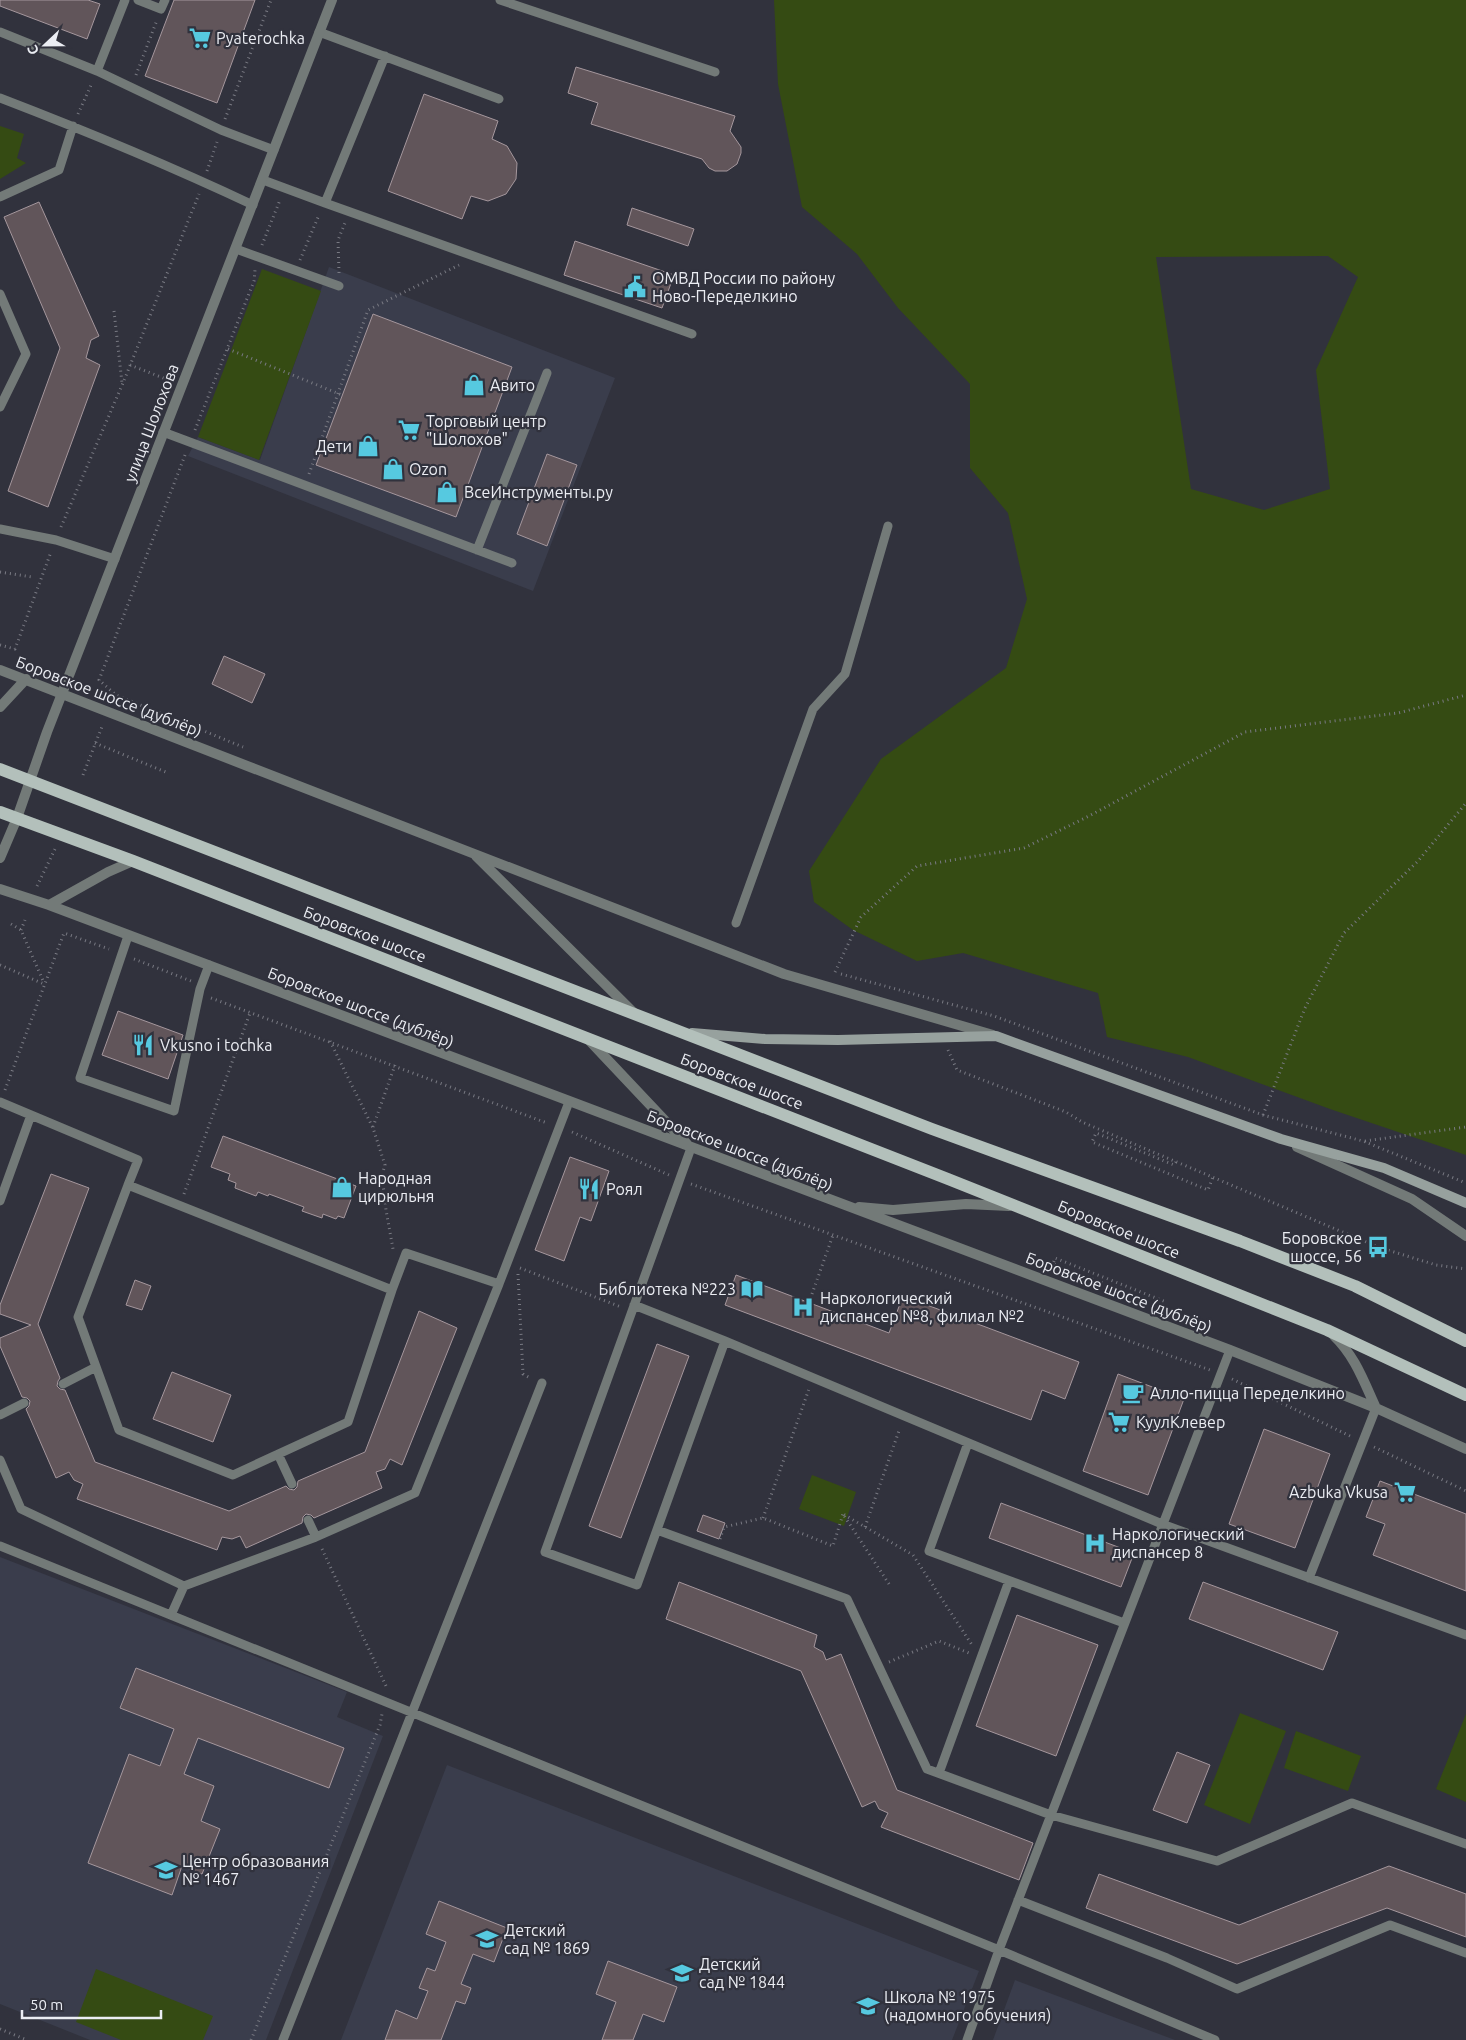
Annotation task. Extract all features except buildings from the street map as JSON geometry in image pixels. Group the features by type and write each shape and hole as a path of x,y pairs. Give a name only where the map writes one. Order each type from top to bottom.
{"main road":[{"name":"Боровское шоссе","path":"0,769 932,1130 1240,1241 1355,1286 1466,1341"},
{"name":"Боровское шоссе","path":"0,812 133,861 1018,1206 1327,1330 1466,1395"},
{"path":"680,1032 765,1040 996,1036 1281,1139 1384,1168 1466,1203"}],"street":[{"name":"улица Шолохова","path":"0,858 17,818 62,694 163,432 332,0"},
{"name":"Боровское шоссе (дублёр)","path":"0,670 26,678 62,694 784,974 996,1036"},
{"path":"0,707 26,678"},
{"path":"472,852 637,1016"},
{"path":"49,905 108,872 133,861"},
{"name":"Боровское шоссе (дублёр)","path":"0,889 49,905 1230,1350 1376,1408 1466,1450"},
{"path":"586,1038 691,1148"},
{"path":"1281,1139 1412,1199 1466,1236"},
{"path":"846,1206 893,1210 966,1204 1018,1206"},
{"path":"1327,1330 1345,1347 1357,1365 1376,1408"}],"lane":[{"path":"97,71 125,0"},
{"path":"138,0 161,9 165,0"},
{"path":"500,0 715,72"},
{"path":"0,32 97,71 221,130 274,150"},
{"path":"319,32 499,99"},
{"path":"325,203 385,56"},
{"path":"0,98 204,181 253,205"},
{"path":"0,197 59,170 72,126"},
{"path":"263,180 692,334"},
{"path":"236,249 339,286"},
{"path":"0,294 26,354 0,408"},
{"path":"477,550 547,373"},
{"path":"163,432 512,563"},
{"path":"736,923 813,709 845,674 888,526"},
{"path":"0,529 56,540 115,559"},
{"path":"128,936 120,954 80,1078 174,1111 200,989 209,965"},
{"path":"0,1102 138,1160 78,1317 120,1430 232,1475 348,1422 406,1253 499,1284"},
{"path":"170,1615 184,1586 316,1537 415,1493 508,1263 570,1102"},
{"path":"0,1201 31,1115"},
{"path":"691,1148 545,1552 637,1585 725,1341"},
{"path":"128,1185 392,1290"},
{"path":"633,1308 725,1341 1162,1524 1466,1635"},
{"path":"968,2040 999,1950 1230,1350"},
{"path":"63,1384 96,1367"},
{"path":"284,2040 542,1383"},
{"path":"0,1416 24,1403"},
{"path":"1309,1578 1376,1408"},
{"path":"968,1443 929,1551 1124,1624"},
{"path":"278,1454 292,1484"},
{"path":"0,1460 20,1509 184,1586"},
{"path":"308,1520 316,1537"},
{"path":"657,1530 847,1600 927,1769 1051,1815 1217,1861 1352,1803 1466,1844"},
{"path":"0,1546 999,1950 1215,2040"},
{"path":"938,1773 1009,1581"},
{"path":"1018,1900 1167,1958 1237,1988 1390,1925 1466,1953"}],"path":[{"path":"0,645 15,649 56,540 130,365 204,181 221,130 271,0"},
{"path":"135,78 161,9"},
{"path":"72,126 97,71"},
{"path":"296,271 325,203"},
{"path":"339,286 338,240 350,212"},
{"path":"305,485 340,394 368,310 476,257"},
{"path":"114,311 122,383"},
{"path":"228,349 340,394"},
{"path":"130,365 166,379"},
{"path":"0,572 32,577"},
{"path":"99,680 116,695 244,748"},
{"path":"835,972 861,917 917,866 1024,848 1089,816 1245,732 1398,713 1466,694"},
{"path":"83,775 104,722"},
{"path":"95,743 168,773"},
{"path":"1263,1115 1305,1008 1344,933 1418,861 1466,803"},
{"path":"37,886 54,848"},
{"path":"21,930 25,920"},
{"path":"11,924 21,930 44,984"},
{"path":"0,1102 64,933 190,980 212,998 560,1127 679,1180 1222,1374 1466,1491"},
{"path":"0,965 44,984"},
{"path":"825,970 994,1016 1263,1115 1363,1141 1466,1183"},
{"path":"180,1206 250,1013"},
{"path":"943,1038 957,1070 1066,1112 1082,1122 1378,1247 1436,1265 1466,1269"},
{"path":"329,1041 373,1128 385,1165 382,1175 394,1252 402,1264"},
{"path":"373,1128 395,1065"},
{"path":"1363,1141 1466,1127"},
{"path":"1176,1162 1174,1166 1096,1133 1092,1142 1208,1190 1213,1177"},
{"path":"371,1180 382,1175"},
{"path":"812,1294 833,1235"},
{"path":"1121,1290 1053,1264 1055,1258 1166,1302"},
{"path":"508,1263 633,1308"},
{"path":"518,1267 523,1374 542,1383"},
{"path":"763,1518 813,1378"},
{"path":"865,1527 904,1416"},
{"path":"716,1551 724,1527 763,1518 833,1546 843,1514"},
{"path":"843,1514 913,1555 981,1658"},
{"path":"843,1514 890,1584"},
{"path":"251,2040 380,1725 388,1690 316,1537"},
{"path":"879,1667 939,1641 981,1658"},
{"path":"0,2029 27,2040"}],"shaded area":[{"path":"329,267 615,378 533,591 188,456 198,437 260,460"},
{"name":"Центр образования № 1467","path":"0,1557 347,1692 337,1717 383,1736 266,2040 90,2040 0,2004"},
{"path":"447,1765 979,1971 952,2040 341,2040"},
{"path":"1015,1980 1175,2040 993,2040"}],"green space":[{"path":"774,0 1466,0 1466,1155 1330,1109 1188,1057 1107,1037 1098,993 963,953 917,961 853,930 814,902 809,871 881,759 1006,668 1027,599 1008,513 970,468 970,384 898,308 857,254 802,207 778,84","holes":["1328,256 1358,277 1316,370 1330,489 1264,510 1191,489 1156,257"]},
{"path":"0,126 24,134 17,158 26,163 0,179"},
{"path":"262,269 321,291 259,460 198,437"},
{"path":"812,1475 856,1492 844,1526 799,1509"},
{"path":"1240,1713 1286,1731 1250,1824 1204,1805"},
{"path":"1466,1714 1466,1802 1436,1789"},
{"path":"1296,1731 1361,1756 1348,1791 1284,1768"},
{"path":"96,1969 213,2016 203,2040 121,2040 76,2022"}],"place":[{"name":"Pyaterochka","path":"200,38"},
{"name":"ОМВД России по району Ново-Переделкино","path":"635,287"},
{"name":"Авито","path":"474,385"},
{"name":"Торговый центр \"Шолохов\"","path":"409,430"},
{"name":"Дети","path":"368,446"},
{"name":"Ozon","path":"393,469"},
{"name":"ВсеИнструменты.ру","path":"447,492"},
{"name":"Vkusno i tochka","path":"143,1045"},
{"name":"Народная цирюльня","path":"342,1187"},
{"name":"Роял","path":"589,1189"},
{"name":"Боровское шоссе, 56","path":"1378,1247"},
{"name":"Библиотека №223","path":"752,1289"},
{"name":"Наркологический диспансер №8, филиал №2","path":"803,1307"},
{"name":"Алло-пицца Переделкино","path":"1133,1393"},
{"name":"КуулКлевер","path":"1119,1422"},
{"name":"Azbuka Vkusa","path":"1405,1492"},
{"name":"Наркологический диспансер 8","path":"1095,1543"},
{"name":"Центр образования № 1467","path":"166,1870"},
{"name":"Детский сад № 1869","path":"487,1939"},
{"name":"Детский сад № 1844","path":"682,1973"},
{"name":"Школа № 1975 (надомного обучения)","path":"868,2006"}]}
